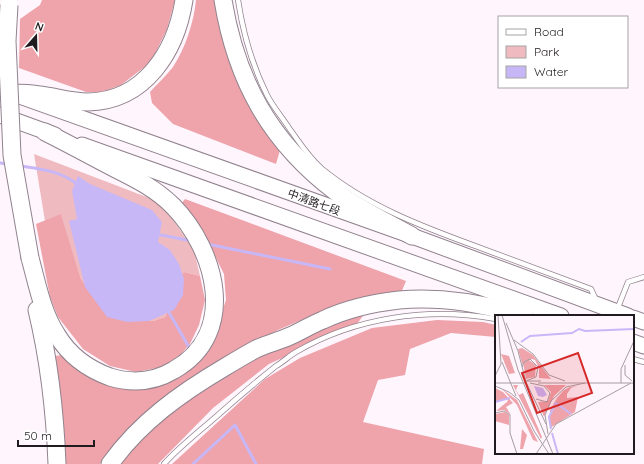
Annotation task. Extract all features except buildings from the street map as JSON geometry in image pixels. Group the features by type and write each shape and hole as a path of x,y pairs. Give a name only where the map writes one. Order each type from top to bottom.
{"highway":[{"path":"5,91 38,94 67,100 90,102 112,98 133,88 150,75 164,59 176,33 184,0"},
{"path":"223,0 231,42 249,88 266,120 286,146 309,170 336,192 412,236"},
{"path":"10,2 7,48 12,155 30,258 43,305 56,334 73,355 95,370 125,380 146,381 158,378 173,371 187,362 195,354 208,334 212,324 215,302 213,279 204,251 182,217 164,198 135,178 45,132"},
{"path":"30,258 32,292 43,335 50,376 57,464"},
{"path":"110,464 124,445 155,414 190,388 257,349 290,336 319,321 342,312 379,303 433,299 463,301 486,305 521,315"}],"main road":[{"name":"中清路七段","path":"5,91 412,236 622,314"},
{"path":"0,115 558,315"},
{"path":"634,318 644,322"},
{"path":"634,342 644,346"}],"lane":[{"path":"238,0 252,61 268,96 302,149 321,167 347,187 377,205 411,221 591,289 598,305"},
{"path":"622,314 628,282 644,277"},
{"path":"164,464 251,385 295,353 330,336 366,324 404,316 443,314 495,319"},
{"path":"634,359 644,362"}],"green space":[{"path":"34,154 157,201 171,217 194,250 200,276 185,272 165,317 153,321 129,320 98,303 81,279 61,215 45,221"}],"shaded area":[{"path":"42,0 175,0 167,29 151,62 121,85 102,92 86,92 19,68 20,19 40,5"},
{"path":"196,0 214,0 224,42 235,77 280,150 276,164 173,124 152,103 150,92 173,67 185,44 193,17"},
{"path":"185,199 406,281 401,293 327,309 278,330 239,350 113,447 100,464 64,464 53,356 65,355 109,382 186,369 204,356 226,300 224,274 201,228 180,205"},
{"path":"61,214 81,279 98,303 129,320 153,321 165,317 174,299 174,280 185,272 200,276 205,300 199,325 190,344 180,355 162,367 136,372 110,366 83,349 58,317 50,297 36,224"},
{"path":"365,313 357,324 269,364 213,408 158,464 115,464 134,442 192,398 252,361 321,329"},
{"path":"437,320 483,322 495,325 495,337 451,333 410,349 405,375 378,380 363,422 484,449 482,464 172,464 265,379 300,358 372,328"}],"water":[{"path":"78,176 90,184 152,210 162,222 158,242 170,250 179,264 184,279 183,295 174,310 149,321 127,322 107,317 85,287 69,221 77,219 72,191"}],"waterway":[{"path":"0,163 8,164"},
{"path":"20,166 58,174 72,180 78,185"},
{"path":"156,234 192,241"},
{"path":"207,244 330,269"},
{"path":"167,309 190,349"},
{"path":"193,464 235,425 256,464"}]}
